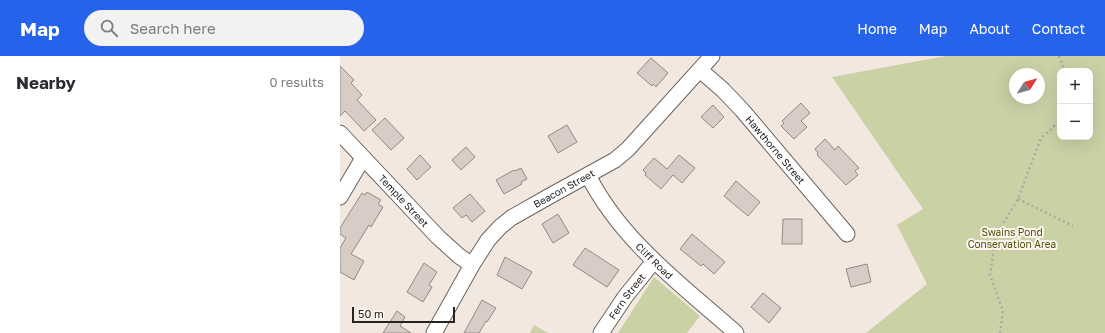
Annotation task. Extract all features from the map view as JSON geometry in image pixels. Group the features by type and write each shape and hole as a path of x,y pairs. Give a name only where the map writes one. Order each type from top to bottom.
{"street":[{"name":"Beacon Street","path":"434,333 472,265 488,240 505,223 615,160 628,149 712,56"},
{"name":"Hawthorne Street","path":"700,70 723,90 742,110 847,234"},
{"name":"Temple Street","path":"340,133 438,236 459,256 472,265"},
{"path":"340,197 364,158"},
{"name":"Cliff Road","path":"588,175 599,196 634,241 654,261 736,333"},
{"name":"Fern Street","path":"601,333 625,297 654,261"}],"path":[{"path":"1059,56 1064,68"},
{"path":"1000,333 1003,311 990,275 996,235 1018,199 1041,138 1057,124"},
{"path":"1018,199 1073,226"}],"green space":[{"name":"Swains Pond Conservation Area","path":"946,56 1105,56 1105,333 866,333 927,284 897,225 923,209 832,77"},
{"path":"654,277 700,316 687,333 618,333"},
{"path":"534,325 548,333 530,333"}],"building":[{"path":"651,58 668,73 656,87 653,84 652,86 637,73"},
{"path":"340,66 354,80 351,83 362,95 357,100 376,120 364,131 345,111 340,116"},
{"path":"801,103 810,113 801,121 807,127 794,139 781,126 784,123 782,121"},
{"path":"713,105 724,117 713,128 701,117"},
{"path":"385,118 404,138 391,150 372,130"},
{"path":"567,125 577,142 558,153 548,136"},
{"path":"825,139 835,150 838,146 859,168 855,171 858,175 846,185 817,155 818,153 815,149"},
{"path":"466,147 475,157 461,170 452,160"},
{"path":"420,155 431,167 417,180 407,169"},
{"path":"679,155 695,168 682,183 673,175 661,189 645,175 646,173 643,170 654,158 667,169"},
{"path":"521,168 527,179 521,182 522,184 504,194 496,180 514,170 515,171"},
{"path":"736,181 760,202 748,216 724,196"},
{"path":"367,192 381,200 378,204 383,207 371,227 369,225 351,254 364,261 354,280 340,272 340,248 346,238 340,234 340,228 362,193 365,195"},
{"path":"470,194 485,211 472,222 466,215 462,218 453,208"},
{"path":"558,214 569,233 553,243 542,224"},
{"path":"783,219 802,219 802,244 782,244"},
{"path":"692,234 725,262 714,274 703,264 701,266 680,249"},
{"path":"585,248 619,270 607,287 573,265"},
{"path":"505,257 532,272 522,289 497,275"},
{"path":"424,263 437,272 429,285 432,287 423,302 407,292"},
{"path":"867,264 871,282 851,287 846,269"},
{"path":"763,293 781,308 769,323 751,307"},
{"path":"482,300 496,308 479,333 464,333"},
{"path":"397,311 405,317 400,326 411,333 383,333"}]}
